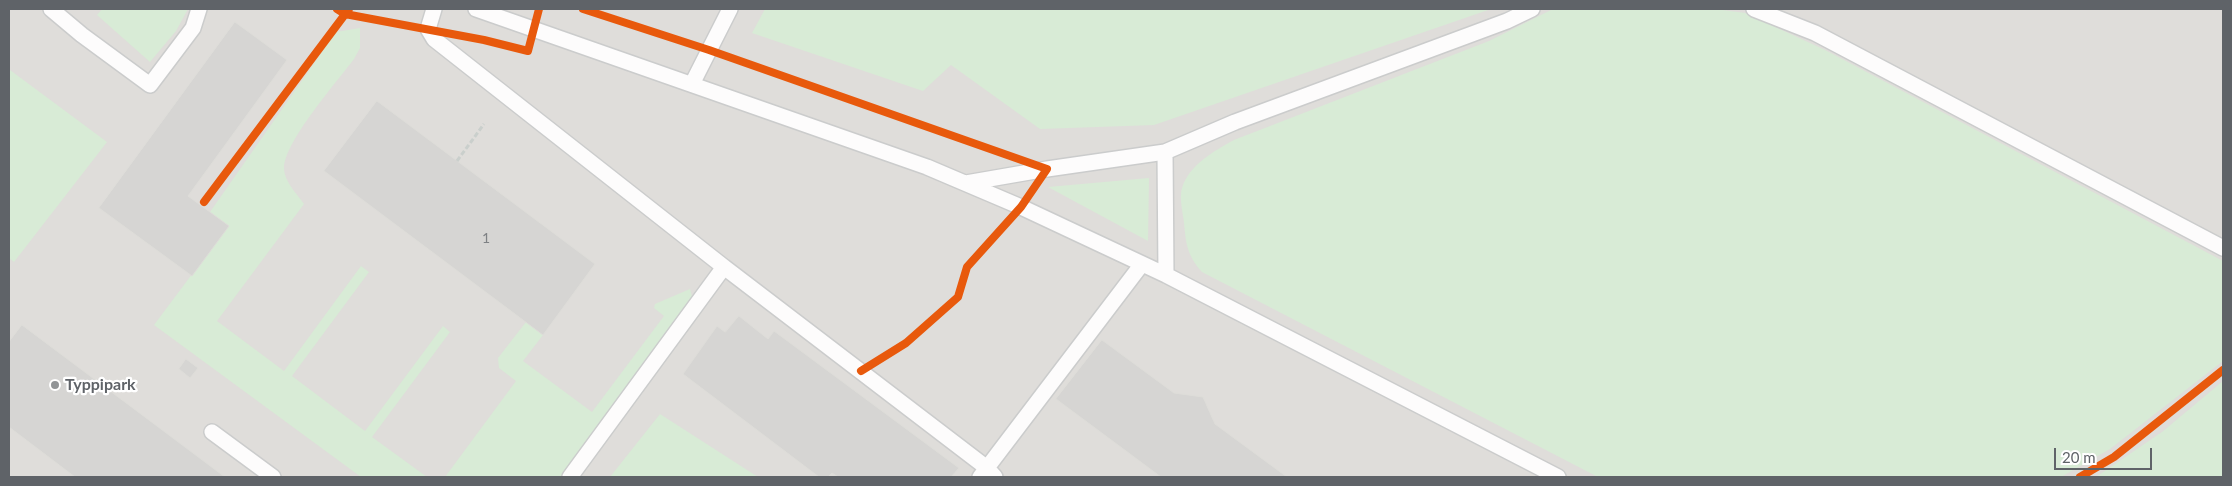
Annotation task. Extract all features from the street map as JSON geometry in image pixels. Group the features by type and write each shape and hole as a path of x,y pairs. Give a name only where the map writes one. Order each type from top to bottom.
{"lane":[{"path":"51,9 82,35 150,85 193,28 199,9"},
{"path":"434,9 428,29 434,39 987,474 1142,264"},
{"path":"476,9 927,167 966,183 1166,275 1558,477"},
{"path":"692,84 730,9"},
{"path":"966,183 1046,168 1165,152 1235,122 1507,21 1532,9"},
{"path":"1754,9 1814,33 2223,248"},
{"path":"1165,152 1166,275"},
{"path":"570,477 724,267"},
{"path":"212,432 273,477"}],"path":[{"path":"457,161 484,124"}],"shaded area":[{"path":"9,9 2223,9 2223,477 9,477"}],"green space":[{"path":"102,9 188,9 176,31 150,62 97,15"},
{"path":"765,9 1491,9 1154,125 1040,129 951,65 923,91 752,33"},
{"path":"1553,9 1715,9 1745,13 1825,50 2223,261 2223,361 2110,449 2061,477 1598,477 1202,272 1197,266 1190,255 1187,243 1181,192 1190,172 1211,154 1234,140 1489,41"},
{"path":"360,28 360,48 354,59 302,128 287,157 284,168 286,178 304,204 217,321 284,371 361,266 369,272 292,376 365,431 443,326 450,332 372,437 427,477 361,477 154,325 228,226 210,212 336,32"},
{"path":"9,63 10,70 107,142 14,262 9,258"},
{"path":"1149,178 1148,241 1048,187"},
{"path":"690,289 693,300 565,477 445,477 516,381 499,368 498,358 526,322 543,335 523,361 592,412 664,316 654,308 655,304"},
{"path":"2223,381 2223,477 2096,477 2162,432"},
{"path":"660,414 758,477 610,477"}],"building":[{"path":"235,22 287,60 188,196 229,226 192,276 99,208"},
{"path":"377,101 595,264 543,335 324,171"},
{"path":"739,316 768,339 774,331 959,468 951,477 838,477 832,473 828,477 819,477 683,374 717,326 725,332"},
{"name":"Typpipark","path":"22,325 225,477 75,477 9,427 9,342"},
{"path":"1102,340 1174,393 1203,397 1215,424 1287,477 1161,477 1056,399"},
{"path":"186,359 198,368 190,378 179,369"}],"cycle path":[{"path":"337,9 345,14 484,40 528,51 539,9"},
{"path":"204,202 349,9"},
{"path":"583,9 709,50 1047,169 1021,207 967,267 958,297 906,343 861,371"},
{"path":"2080,477 2114,457 2223,370"}],"place":[{"name":"Typpipark","path":"55,385"}]}
